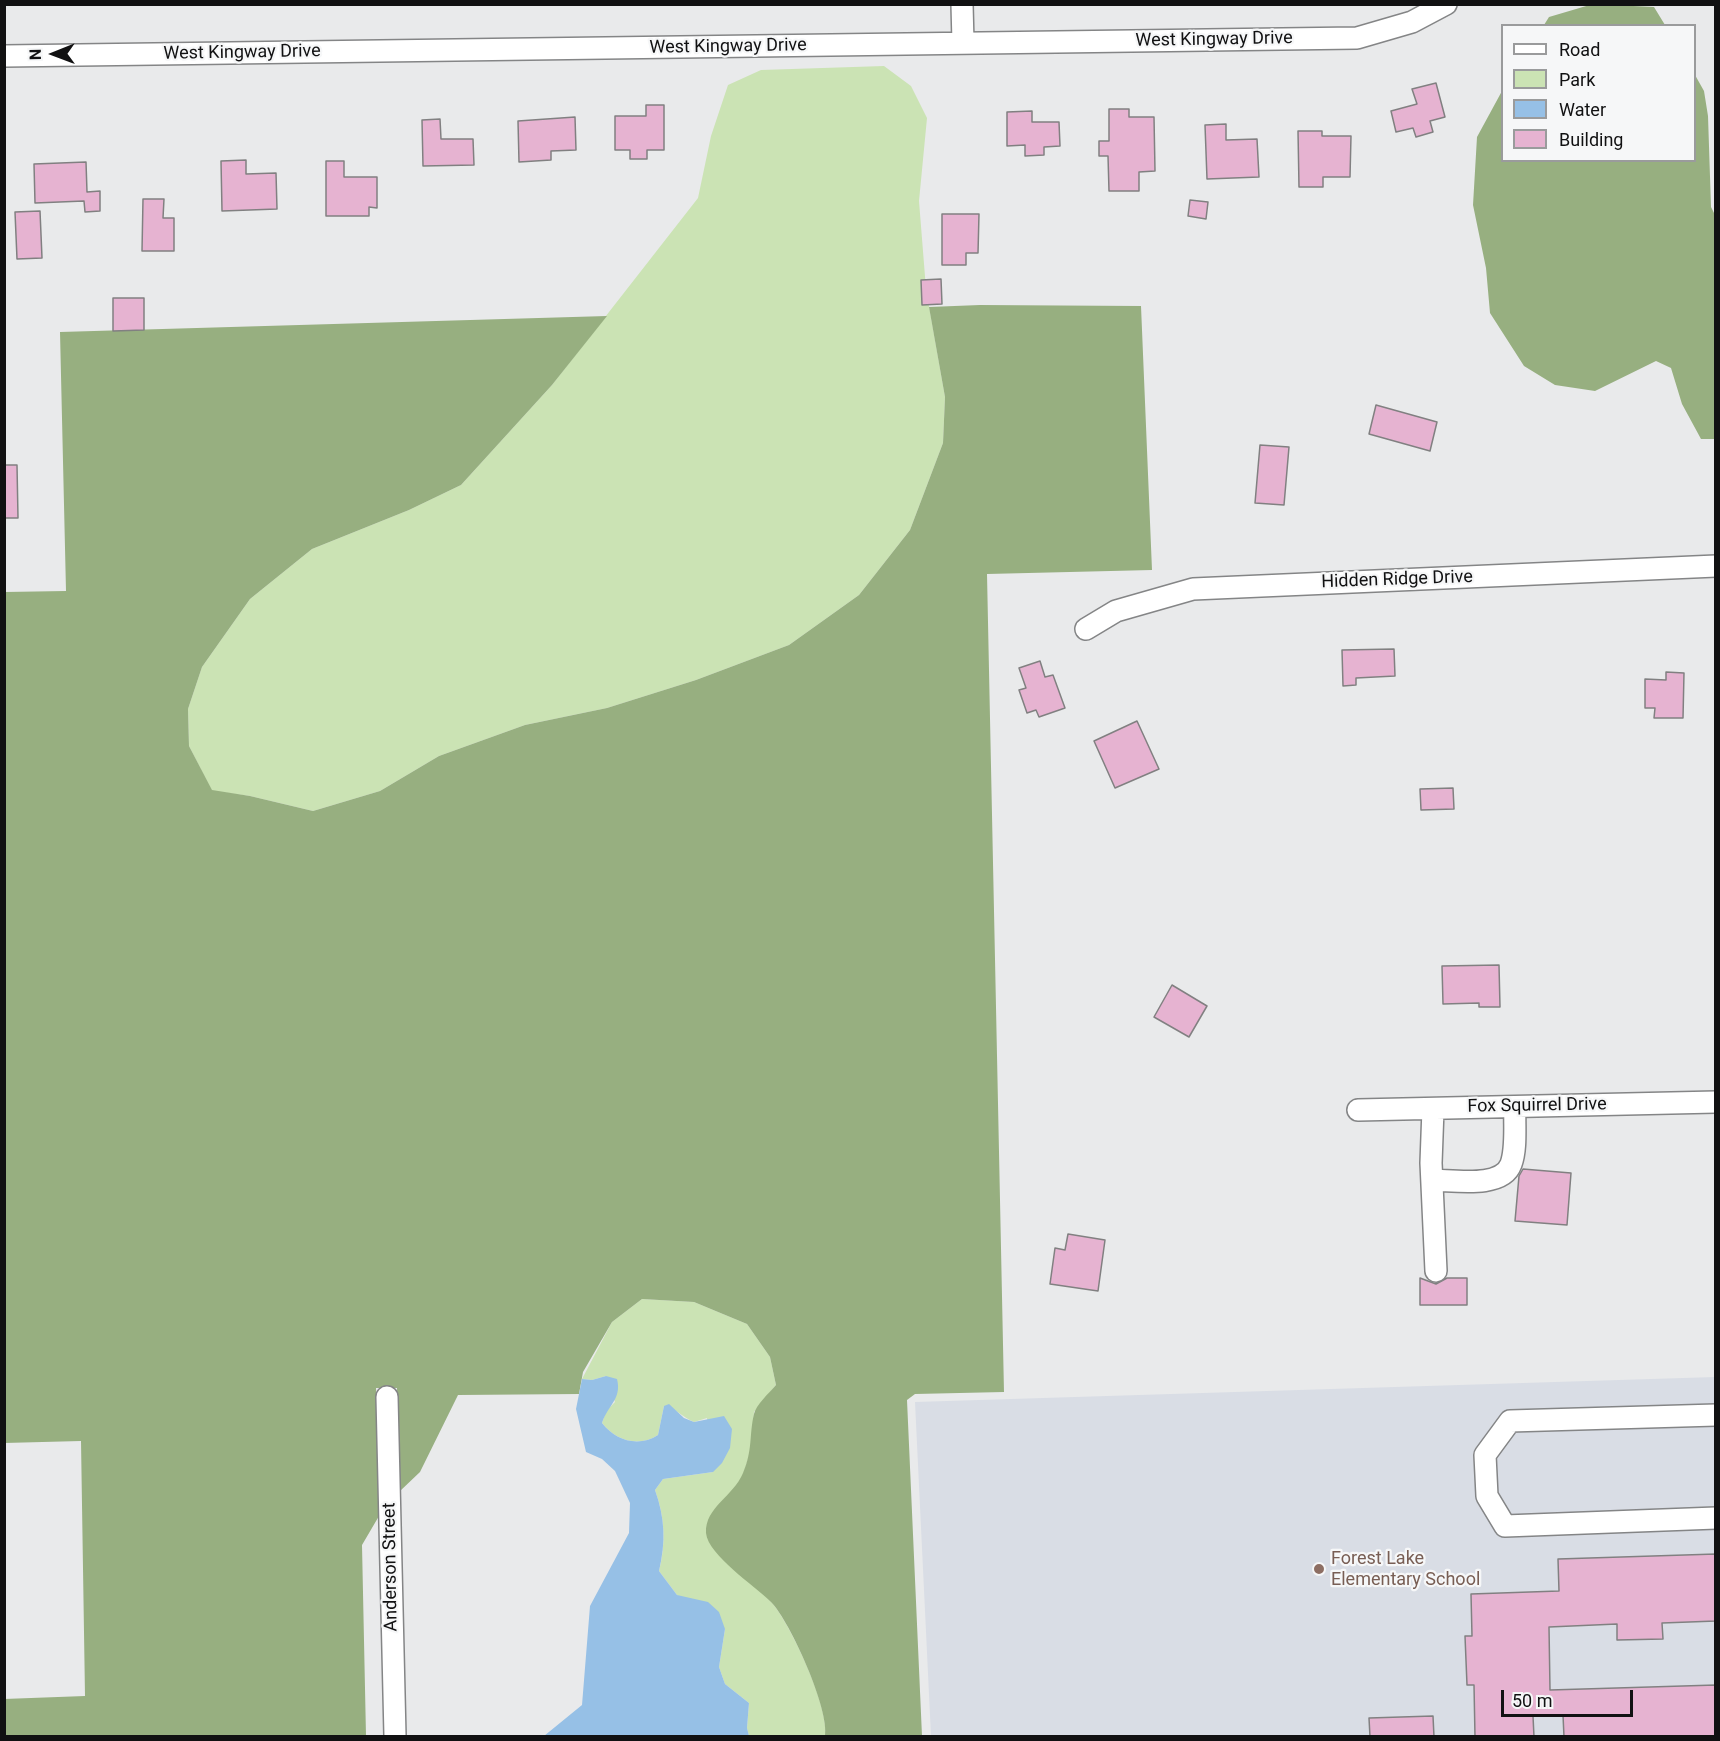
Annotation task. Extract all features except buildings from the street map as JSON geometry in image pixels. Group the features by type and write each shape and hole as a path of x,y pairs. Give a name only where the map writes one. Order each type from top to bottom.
{"street":[{"path":"963,4 963,43"},
{"name":"West Kingway Drive","path":"4,56 1357,38 1412,22 1446,4"},
{"name":"Hidden Ridge Drive","path":"1086,628 1116,611 1192,589 1716,566"},
{"name":"Fox Squirrel Drive","path":"1358,1110 1716,1102"},
{"path":"1432,1180 1497,1178 1507,1172 1512,1162 1515,1107"},
{"path":"1433,1109 1432,1180 1436,1271"},
{"name":"Anderson Street","path":"387,1397 395,1737"},
{"path":"1716,1414 1510,1421 1485,1455 1487,1496 1505,1526 1716,1518"}],"shaded area":[{"name":"Forest Lake Elementary School","path":"1715,1377 1715,1736 931,1736 915,1402"}],"green space":[{"path":"1593,4 1654,7 1664,24 1545,24 1549,17"},
{"path":"884,66 911,86 927,118 919,201 926,289 945,397 943,443 910,530 859,595 789,645 696,680 607,708 525,725 439,756 380,791 313,811 250,796 212,791 189,746 188,709 202,667 250,599 312,549 409,510 461,485 552,385 698,198 711,136 728,85 761,70"},
{"path":"1696,77 1704,91 1708,116 1711,207 1715,215 1715,439 1701,439 1682,404 1671,368 1656,361 1595,391 1555,385 1524,366 1490,313 1486,268 1473,205 1477,137 1501,93 1501,162 1696,162"},
{"path":"1141,306 1152,570 987,574 1004,1392 915,1394 907,1400 922,1736 825,1736 825,1724 815,1687 788,1627 771,1602 733,1570 715,1551 706,1533 710,1516 733,1489 743,1473 748,1457 755,1410 776,1385 770,1357 747,1324 694,1302 642,1299 612,1322 583,1372 579,1394 458,1395 420,1472 399,1492 397,1388 376,1388 379,1516 362,1545 366,1736 5,1736 4,1699 85,1696 81,1441 4,1443 5,592 66,591 60,332 607,316 552,385 461,485 409,510 312,549 250,599 202,667 188,709 189,746 212,790 250,796 313,811 380,791 439,756 525,725 607,708 696,680 789,645 859,595 910,530 943,443 945,397 929,307"},
{"path":"642,1299 694,1302 747,1324 770,1357 776,1385 754,1412 752,1447 744,1472 735,1491 723,1500 728,1564 769,1600 781,1615 808,1668 822,1707 825,1736 749,1736 747,1728 749,1703 725,1684 719,1667 725,1629 677,1595 659,1571 663,1551 663,1530 661,1510 655,1490 663,1479 713,1472 707,1418 694,1422 664,1406 658,1435 643,1441 620,1438 602,1423 606,1411 615,1402 606,1376 592,1380 582,1379 612,1322"}],"water":[{"path":"606,1376 617,1379 618,1392 602,1423 620,1438 643,1441 658,1435 664,1406 669,1404 684,1418 694,1422 724,1416 732,1429 730,1448 722,1463 713,1472 663,1479 655,1490 661,1510 663,1530 663,1550 659,1571 677,1595 708,1602 719,1612 725,1629 719,1667 725,1684 749,1703 747,1728 749,1736 544,1736 582,1705 590,1606 629,1533 630,1503 615,1471 602,1459 586,1452 576,1409 582,1379 592,1380"}],"place":[{"name":"Forest Lake Elementary School","path":"1319,1569"}]}
